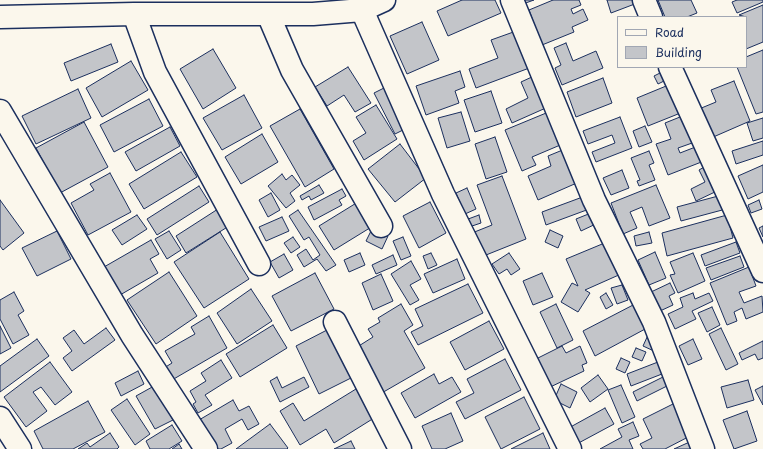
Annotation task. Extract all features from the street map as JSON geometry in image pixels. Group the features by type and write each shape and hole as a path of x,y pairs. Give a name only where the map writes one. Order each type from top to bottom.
{"street":[{"path":"0,17 134,14 313,14 362,10 384,0"},
{"path":"512,0 594,200 654,322 703,449"},
{"path":"644,0 651,16"},
{"path":"362,10 443,194 570,449"},
{"path":"134,14 155,72 259,264"},
{"path":"268,14 292,70 381,226"},
{"path":"670,68 763,271"},
{"path":"0,111 132,335 206,449"},
{"path":"335,322 400,449"},
{"path":"0,418 20,449"}],"building":[{"path":"462,0 495,0 501,13 448,36 437,11"},
{"path":"518,0 534,0 520,5"},
{"path":"553,0 579,0 581,5 571,9 573,14 583,9 588,20 572,27 574,32 542,45 529,10"},
{"path":"607,0 639,0 640,2 611,13"},
{"path":"658,0 691,0 697,13 690,16 665,16"},
{"path":"737,0 763,0 763,2 737,13 732,2"},
{"path":"763,5 763,42 747,49 747,16 739,15"},
{"path":"422,22 439,60 407,74 390,36"},
{"path":"519,30 532,67 476,88 469,69 498,58 491,40"},
{"path":"566,43 573,61 596,51 603,68 562,85 555,68 561,65 554,48"},
{"path":"111,44 118,62 71,81 64,63"},
{"path":"213,49 236,88 203,109 180,69"},
{"path":"763,50 763,112 756,114 737,68 747,68 747,57"},
{"path":"131,61 148,90 102,117 86,88"},
{"path":"348,67 371,103 355,112 344,95 327,106 315,87"},
{"path":"460,71 465,87 455,91 459,103 426,115 416,86"},
{"path":"664,71 668,79 658,84 654,76"},
{"path":"534,76 548,107 512,123 506,109 528,98 521,82"},
{"path":"603,78 612,103 576,117 567,92"},
{"path":"734,81 750,121 711,138 699,109 716,102 711,90"},
{"path":"671,84 683,112 648,126 637,98"},
{"path":"390,85 411,126 395,134 374,93"},
{"path":"78,89 91,118 36,144 22,116"},
{"path":"491,91 502,123 475,132 464,100"},
{"path":"244,95 262,128 222,150 203,118"},
{"path":"149,99 163,126 114,152 100,125"},
{"path":"376,105 397,139 364,160 353,141 366,133 356,117"},
{"path":"300,109 334,169 305,187 270,126"},
{"path":"551,111 565,143 532,157 536,165 522,171 505,130"},
{"path":"461,112 470,141 447,148 438,118"},
{"path":"685,115 695,142 678,148 680,153 698,146 704,161 668,175 656,144 671,139 665,123"},
{"path":"620,117 632,148 596,162 592,152 615,143 612,135 588,144 583,131"},
{"path":"763,118 763,138 753,141 747,123"},
{"path":"84,122 108,167 60,193 36,148"},
{"path":"645,126 652,142 639,147 633,131"},
{"path":"170,127 180,146 136,171 125,152"},
{"path":"262,134 278,162 241,184 225,157"},
{"path":"495,137 507,172 486,179 475,144"},
{"path":"763,141 763,155 736,164 732,151"},
{"path":"400,144 426,178 395,202 368,169"},
{"path":"565,149 579,182 538,200 528,176 551,166 548,156"},
{"path":"649,151 654,163 649,165 655,180 639,186 637,181 640,180 631,158"},
{"path":"181,152 197,177 144,209 129,184"},
{"path":"763,165 763,192 748,199 738,176"},
{"path":"706,166 717,191 696,201 691,189 705,182 699,170"},
{"path":"622,170 629,188 611,195 603,178"},
{"path":"110,173 131,212 88,235 71,203 94,190 90,184"},
{"path":"282,174 286,180 292,175 300,185 290,193 295,201 286,208 268,186"},
{"path":"502,176 526,239 481,257 472,233 492,225 477,185"},
{"path":"319,185 324,193 311,200 309,196 302,200 300,196"},
{"path":"656,185 670,218 649,226 642,207 630,212 637,228 623,234 611,203"},
{"path":"199,186 209,202 157,235 147,219"},
{"path":"467,188 476,209 465,214 456,193"},
{"path":"342,189 346,196 339,200 342,205 314,220 308,207"},
{"path":"271,193 280,210 268,217 259,200"},
{"path":"588,195 592,208 546,225 542,212"},
{"path":"722,195 726,209 681,221 677,207"},
{"path":"0,200 24,233 3,250 0,246"},
{"path":"759,200 762,209 751,213 748,205"},
{"path":"358,202 373,226 334,250 319,226"},
{"path":"430,202 446,233 419,248 403,216"},
{"path":"218,209 229,226 186,253 176,236"},
{"path":"298,210 336,265 326,271 317,259 304,267 297,255 306,249 313,260 320,255 309,237 304,240 289,216"},
{"path":"596,211 600,222 581,231 576,219"},
{"path":"137,215 147,229 122,245 112,230"},
{"path":"479,215 481,223 463,229 460,222"},
{"path":"727,215 733,238 667,256 662,233"},
{"path":"282,217 289,231 266,241 259,227"},
{"path":"763,226 763,237 759,228"},
{"path":"372,229 388,236 382,249 366,241"},
{"path":"550,230 563,236 558,248 545,242"},
{"path":"57,231 71,259 37,276 22,248"},
{"path":"169,231 181,250 167,259 155,239"},
{"path":"220,232 249,279 204,308 174,262"},
{"path":"649,232 652,243 636,246 634,236"},
{"path":"293,237 300,247 291,253 284,243"},
{"path":"403,237 411,256 401,260 393,241"},
{"path":"151,240 159,254 150,259 158,273 120,295 104,267"},
{"path":"607,242 621,274 585,290 590,293 578,312 561,302 572,283 578,286 566,259"},
{"path":"736,242 740,253 705,266 701,255"},
{"path":"655,252 666,278 649,285 638,260"},
{"path":"360,253 365,265 349,272 344,260"},
{"path":"431,253 437,265 428,269 423,256"},
{"path":"509,253 520,269 511,275 507,269 499,274 492,264"},
{"path":"693,253 705,281 678,293 670,275 675,274 670,262"},
{"path":"284,254 293,270 279,278 270,262"},
{"path":"393,255 397,265 376,274 372,265"},
{"path":"740,256 744,267 711,280 706,268"},
{"path":"457,259 465,279 433,293 424,274"},
{"path":"411,261 421,279 410,285 419,300 410,305 391,274"},
{"path":"749,267 756,286 739,292 744,303 762,296 763,312 746,319 742,308 734,312 737,321 727,325 710,283"},
{"path":"169,272 197,316 156,344 127,300"},
{"path":"315,273 334,309 291,331 272,296"},
{"path":"542,273 553,297 533,305 523,281"},
{"path":"381,274 393,301 373,310 362,283"},
{"path":"670,283 675,293 669,296 673,305 660,311 651,292"},
{"path":"468,284 483,313 418,345 411,332 423,326 415,309"},
{"path":"622,285 628,300 617,304 611,288"},
{"path":"251,289 272,321 237,344 217,313"},
{"path":"14,292 24,311 18,315 29,335 13,344 0,319 0,300"},
{"path":"606,293 613,305 606,309 600,297"},
{"path":"693,293 695,299 709,293 713,301 692,311 696,319 675,329 668,314 683,307 680,298"},
{"path":"401,304 413,325 404,331 425,368 380,394 354,349 373,337 368,329 380,322 378,318"},
{"path":"556,304 573,340 557,348 540,312"},
{"path":"635,304 647,328 595,356 583,331"},
{"path":"712,307 720,325 707,332 698,313"},
{"path":"209,316 227,348 172,380 164,368 172,363 165,351 195,334 191,327"},
{"path":"489,321 504,349 465,370 450,342"},
{"path":"273,325 287,348 240,377 226,354"},
{"path":"0,326 11,348 0,354"},
{"path":"106,328 115,340 72,371 63,358 72,351 63,338 74,330 84,344"},
{"path":"721,328 738,364 726,370 709,334"},
{"path":"327,330 351,378 319,394 296,346"},
{"path":"648,335 654,351 643,346"},
{"path":"37,339 49,356 0,392 0,366"},
{"path":"693,339 702,359 688,365 679,346"},
{"path":"763,341 763,358 758,360 755,354 742,360 739,353"},
{"path":"562,346 566,353 580,346 587,363 582,365 584,371 546,389 532,361"},
{"path":"636,348 646,352 642,361 632,357"},
{"path":"621,358 630,362 625,373 616,369"},
{"path":"505,359 521,390 465,419 456,402 474,393 467,379"},
{"path":"221,360 232,378 205,395 212,405 198,413 193,404 196,402 190,391 206,381 201,373"},
{"path":"50,362 72,392 55,405 41,387 33,392 47,411 26,427 4,397"},
{"path":"658,362 662,374 631,386 627,374"},
{"path":"138,371 144,384 121,396 115,383"},
{"path":"434,374 439,384 452,377 461,392 415,418 401,393"},
{"path":"598,375 608,389 590,402 581,388"},
{"path":"277,377 282,388 304,377 309,387 280,402 270,381"},
{"path":"663,377 667,386 637,401 633,392"},
{"path":"748,380 754,400 727,408 721,387"},
{"path":"561,384 577,392 570,408 554,400"},
{"path":"621,385 635,417 622,423 608,390"},
{"path":"154,386 173,420 155,429 136,396"},
{"path":"763,386 763,405 755,390"},
{"path":"356,389 374,418 334,443 326,429 300,445 280,411 293,403 304,421"},
{"path":"524,397 540,429 501,449 485,417"},
{"path":"127,399 150,434 135,445 111,410"},
{"path":"233,400 239,411 249,406 259,424 248,430 242,419 225,429 232,443 221,449 215,449 199,420"},
{"path":"88,401 105,432 73,449 43,449 34,431"},
{"path":"675,403 692,435 665,449 643,449 640,444 652,438 643,419"},
{"path":"605,408 614,424 573,446 565,430"},
{"path":"747,411 757,441 734,449 723,420"},
{"path":"451,413 463,441 445,449 432,449 422,426"},
{"path":"633,422 639,436 629,440 633,449 600,449 622,437 618,429"},
{"path":"270,424 288,448 287,449 236,449"},
{"path":"172,425 182,441 169,449 150,449 146,441"},
{"path":"110,433 119,447 117,449 78,449 87,443 90,447"},
{"path":"543,433 550,449 511,449"},
{"path":"694,440 698,449 674,449"},
{"path":"351,441 355,449 334,449"},
{"path":"179,444 182,449 172,449"}]}
